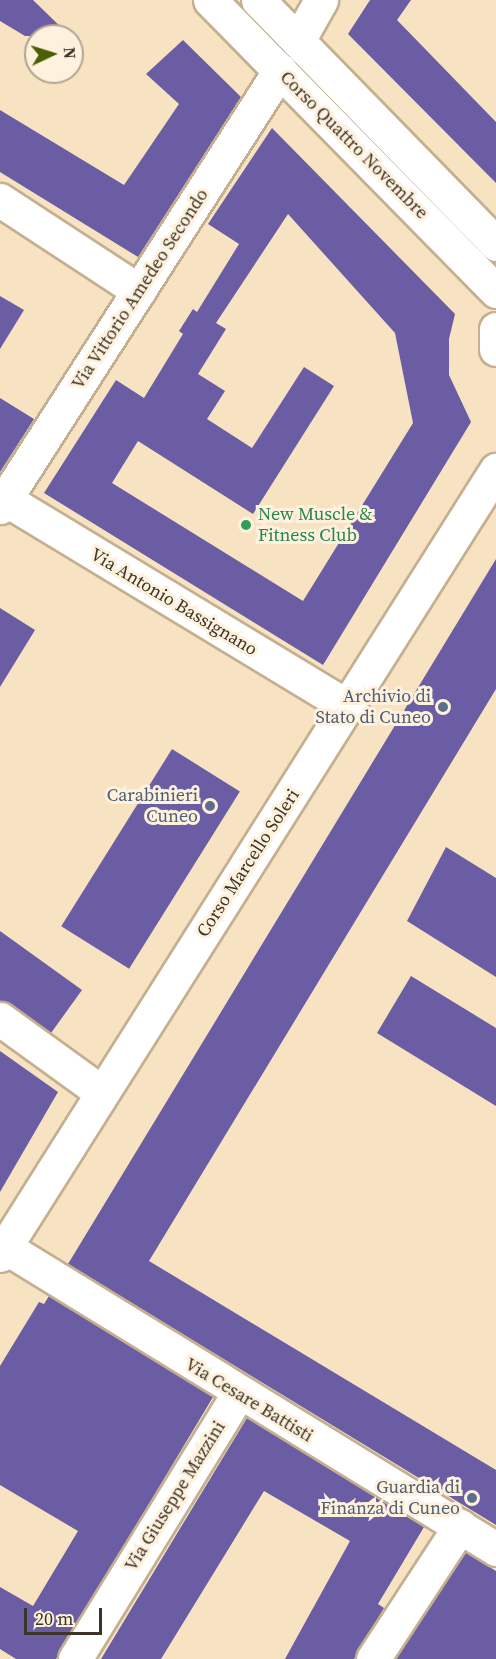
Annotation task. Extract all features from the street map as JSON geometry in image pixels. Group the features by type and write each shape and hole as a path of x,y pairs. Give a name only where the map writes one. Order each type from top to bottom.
{"street":[{"name":"Corso Quattro Novembre","path":"210,0 496,291"},
{"name":"Corso Quattro Novembre","path":"258,0 496,244"},
{"path":"298,40 321,0"},
{"name":"Via Vittorio Amedeo Secondo","path":"2,501 280,70"},
{"path":"0,200 139,291"},
{"path":"496,329 496,349"},
{"name":"Corso Marcello Soleri","path":"2,1249 348,707 496,470"},
{"name":"Via Antonio Bassignano","path":"2,501 348,707"},
{"path":"0,1019 101,1092"},
{"name":"Via Cesare Battisti","path":"2,1249 496,1549"},
{"name":"Via Giuseppe Mazzini","path":"75,1659 238,1394"},
{"path":"373,1659 460,1526"}],"building":[{"path":"0,0 33,0 58,24 24,24 24,35 0,21"},
{"path":"370,0 411,0 397,20 496,122 496,183 348,34"},
{"path":"183,40 241,97 138,257 0,172 0,110 124,185 179,104 146,74"},
{"path":"272,128 455,314 449,339 449,375 471,422 323,665 44,493 116,380 144,398 183,334 179,331 193,309 197,312 239,244 208,224","holes":["288,214 395,333 413,423 303,601 112,483 138,441 253,514 334,386 304,367 252,448 207,419 225,391 198,374 226,329 216,323"]},
{"path":"0,296 24,310 0,349"},
{"path":"0,398 34,419 0,472"},
{"path":"496,559 496,689 149,1261 496,1470 496,1525 68,1264"},
{"path":"0,608 35,630 0,687"},
{"path":"172,749 240,791 129,969 61,926"},
{"path":"446,847 496,878 496,977 407,921"},
{"path":"0,931 82,990 51,1033 0,1001"},
{"path":"411,976 496,1028 496,1106 377,1033"},
{"path":"0,1051 58,1092 0,1192"},
{"path":"49,1296 213,1397 56,1659 16,1659 0,1649 0,1587 33,1606 78,1531 0,1485 0,1366 39,1302 44,1304"},
{"path":"247,1418 424,1527 378,1604 384,1608 354,1659 285,1659 350,1541 264,1491 161,1659 101,1659"},
{"path":"465,1552 496,1571 496,1659 395,1659"}],"place":[{"name":"New Muscle & Fitness Club","path":"246,525"},
{"name":"Archivio di Stato di Cuneo","path":"443,707"},
{"name":"Carabinieri Cuneo","path":"210,806"},
{"name":"Guardia di Finanza di Cuneo","path":"472,1498"}]}
